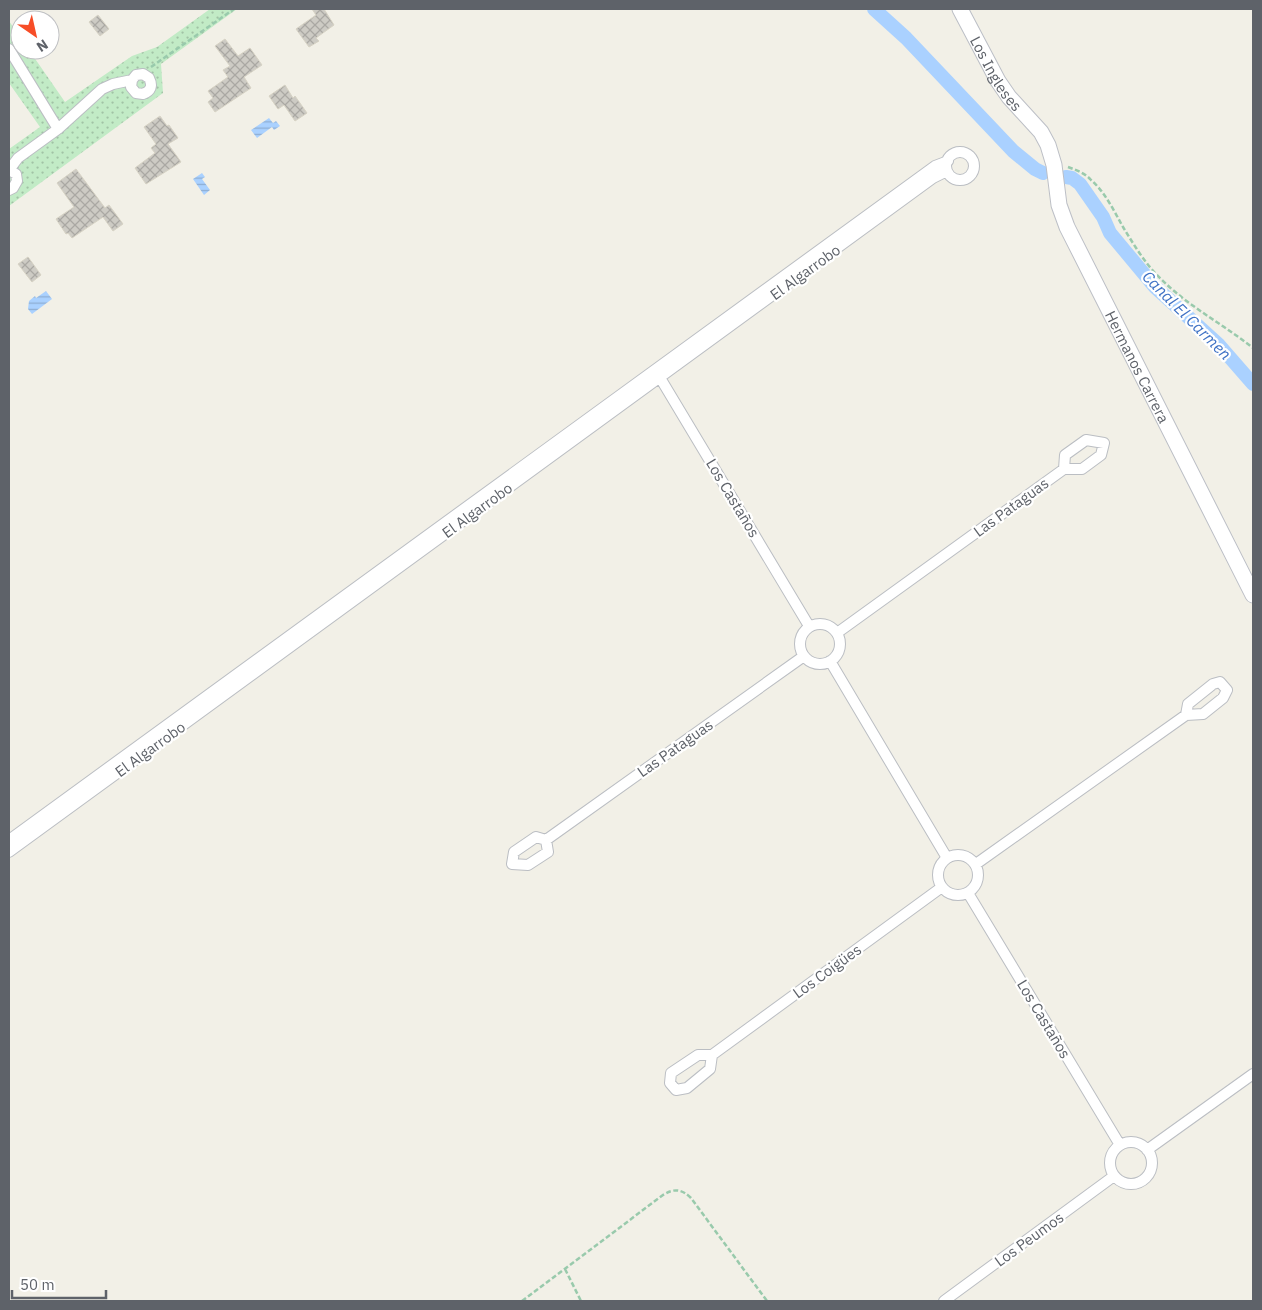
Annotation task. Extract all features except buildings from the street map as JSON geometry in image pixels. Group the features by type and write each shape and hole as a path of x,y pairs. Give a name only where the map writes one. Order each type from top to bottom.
{"street":[{"name":"Los Ingleses","path":"960,9 998,81 1009,97 1041,132"},
{"path":"9,48 58,129"},
{"path":"9,190 13,188 17,181 16,174 9,170 18,158 58,129 102,90 113,84 132,80 136,76 143,74 149,78 151,86 147,93 136,93 131,87 132,80"},
{"name":"Hermanos Carrera","path":"1041,132 1048,145 1054,165 1059,206 1067,227 1253,595"},
{"name":"El Algarrobo","path":"9,852 658,374 935,166 948,166"},
{"name":"El Algarrobo","path":"9,840 658,374"},
{"name":"Los Castaños","path":"658,374 809,626"},
{"name":"Las Pataguas","path":"837,634 1064,469"},
{"path":"828,625 837,634 840,649 838,654 826,664 816,664 807,660 801,652 800,640 809,626 828,625"},
{"name":"Las Pataguas","path":"546,840 804,656"},
{"path":"830,661 947,858"},
{"path":"976,864 1186,716"},
{"path":"957,854 963,855 976,864 979,875 978,880 968,892 957,895 946,891 939,882 938,871 947,858 957,854"},
{"name":"Los Coigües","path":"712,1055 942,887"},
{"name":"Los Castaños","path":"968,892 1120,1146"},
{"path":"1147,1150 1253,1074"},
{"path":"1135,1143 1147,1150 1152,1161 1150,1173 1146,1178 1136,1184 1130,1184 1118,1180 1114,1176 1111,1171 1110,1160 1115,1149 1135,1143"},
{"name":"Los Peumos","path":"944,1301 1114,1176"}],"path":[{"path":"143,74 234,9"},
{"path":"1054,165 1082,172 1092,180 1104,195 1146,261 1160,278 1191,305 1253,348"},
{"path":"522,1301 663,1195 673,1190 680,1190 691,1198 767,1301"},
{"path":"565,1270 581,1301"}],"green space":[{"path":"210,9 237,9 161,64 163,93 9,206 9,149 40,127 9,83 9,21 10,60 36,60 65,102 132,56 157,47"}],"water":[{"path":"269,118 273,123 276,121 280,126 274,130 272,127 257,138 251,130"},
{"path":"202,173 205,177 202,179 210,190 204,195 193,179"},
{"path":"46,291 52,299 32,314 28,309 29,301"}],"waterway":[{"name":"Canal El Carmen","path":"874,9 906,38 1013,151 1035,169 1043,173"},
{"name":"Canal El Carmen","path":"1066,177 1072,178 1080,184 1103,217 1110,233 1155,287 1219,345 1253,384"}]}
